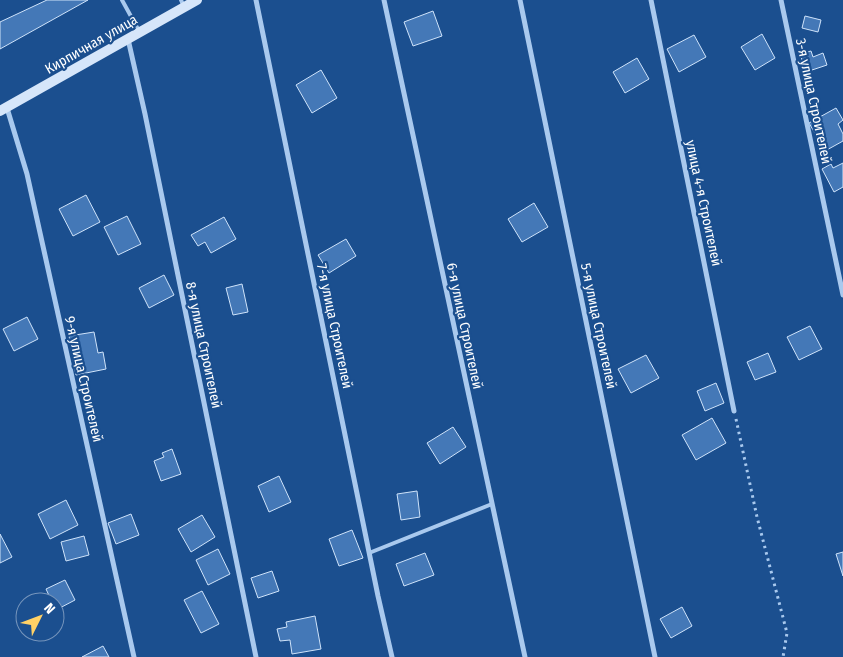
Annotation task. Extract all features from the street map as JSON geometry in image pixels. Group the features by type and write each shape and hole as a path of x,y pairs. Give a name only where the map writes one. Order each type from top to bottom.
{"main road":[{"name":"Кирпичная улица","path":"4,110 140,32 183,3 196,0"}],"street":[{"name":"7-я улица Строителей","path":"256,0 392,657"},
{"name":"6-я улица Строителей","path":"384,0 526,657"},
{"name":"5-я улица Строителей","path":"520,0 655,657"},
{"name":"улица 4-я Строителей","path":"651,0 734,410"},
{"name":"3-я улица Строителей","path":"781,0 843,294"},
{"name":"8-я улица Строителей","path":"128,38 256,657"},
{"name":"9-я улица Строителей","path":"4,110 27,174 134,657"}],"lane":[{"path":"122,0 140,32"},
{"path":"369,553 492,504"}],"path":[{"path":"734,410 757,517 787,633 783,657"}],"building":[{"path":"47,0 88,0 0,49 0,22"},
{"path":"433,11 442,36 413,46 404,22"},
{"path":"805,16 821,20 818,32 802,28"},
{"path":"762,34 775,58 755,70 741,47"},
{"path":"694,35 706,57 679,72 667,49"},
{"path":"811,51 813,57 823,53 827,65 806,72 800,54"},
{"path":"637,58 649,79 625,93 613,72"},
{"path":"321,70 337,98 312,113 296,85"},
{"path":"836,108 843,120 838,124 843,134 843,141 825,151 809,123"},
{"path":"843,163 843,187 834,192 822,169 831,164 833,168"},
{"path":"86,195 100,222 73,236 59,209"},
{"path":"534,203 548,227 522,242 508,219"},
{"path":"127,216 141,244 118,255 104,227"},
{"path":"224,217 236,239 211,253 205,242 198,246 191,235"},
{"path":"346,239 356,256 329,273 318,255"},
{"path":"164,275 174,295 149,308 139,288"},
{"path":"242,284 248,312 233,315 226,288"},
{"path":"27,317 38,339 14,351 3,329"},
{"path":"810,326 822,349 799,360 787,337"},
{"path":"94,332 98,353 103,352 106,369 76,375 69,336"},
{"path":"768,353 776,372 755,380 747,362"},
{"path":"646,355 659,378 631,393 618,369"},
{"path":"716,383 724,403 705,411 697,391"},
{"path":"712,418 726,443 696,460 682,435"},
{"path":"453,427 466,447 440,464 427,443"},
{"path":"172,449 181,474 161,481 154,461 164,457 162,453"},
{"path":"279,476 291,502 269,512 258,486"},
{"path":"417,491 420,517 401,520 397,494"},
{"path":"66,500 78,525 50,539 38,514"},
{"path":"131,514 139,535 116,544 108,523"},
{"path":"202,515 215,537 191,552 178,529"},
{"path":"352,530 363,558 339,566 329,539"},
{"path":"0,534 12,557 0,563"},
{"path":"84,536 89,555 66,561 61,542"},
{"path":"218,549 230,574 208,585 196,560"},
{"path":"843,552 843,576 836,554"},
{"path":"425,553 434,575 404,586 396,564"},
{"path":"272,571 279,591 258,598 251,578"},
{"path":"65,580 75,600 65,605 65,592 47,592 46,589"},
{"path":"202,591 219,624 201,633 184,600"},
{"path":"682,607 692,626 671,638 660,619"},
{"path":"315,616 321,649 292,654 290,640 280,641 277,629 287,627 286,622"},
{"path":"103,646 109,657 82,657"}]}
